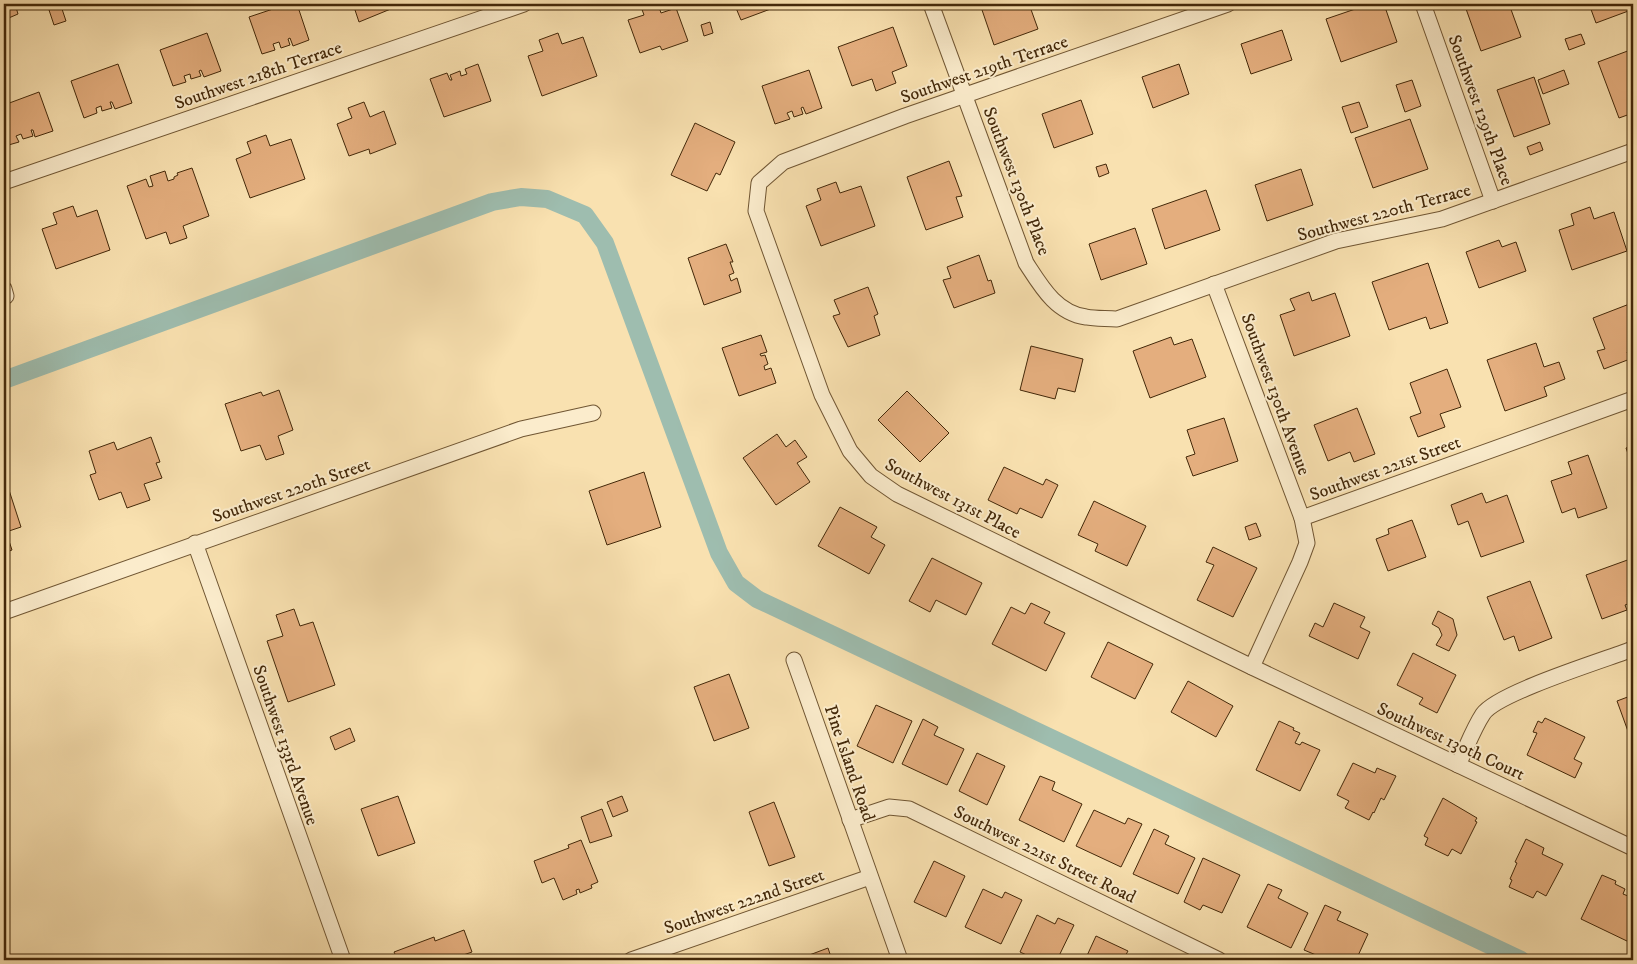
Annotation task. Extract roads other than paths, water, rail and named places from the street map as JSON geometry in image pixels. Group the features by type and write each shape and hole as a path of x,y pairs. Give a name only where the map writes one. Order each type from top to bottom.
{"street":[{"name":"Southwest 218th Terrace","path":"4,182 524,4"},
{"name":"Southwest 130th Place","path":"931,4 1026,263 1044,291 1061,308 1084,317 1117,319"},
{"name":"Southwest 219th Terrace","path":"759,182 783,162 905,116 1228,4"},
{"name":"Southwest 129th Place","path":"1423,4 1493,201"},
{"name":"Southwest 220th Terrace","path":"1117,319 1336,241 1442,219 1633,152"},
{"name":"Southwest 131st Place","path":"759,182 756,211 822,395 850,452 870,476 897,494 1252,667"},
{"name":"Southwest 130th Avenue","path":"1214,284 1302,518"},
{"name":"Southwest 221st Street","path":"1252,667 1307,543 1302,518 1633,399"},
{"name":"Southwest 220th Street","path":"4,612 521,429 593,413"},
{"name":"Southwest 133rd Avenue","path":"195,543 342,960"},
{"path":"1458,765 1484,713 1496,702 1519,691 1633,649"},
{"name":"Pine Island Road","path":"794,660 900,960"},
{"name":"Southwest 130th Court","path":"1252,667 1633,848"},
{"name":"Southwest 221st Street Road","path":"850,820 889,807 910,809 1219,960"},
{"name":"Southwest 222nd Street","path":"631,960 870,877"}],"waterway":[{"path":"4,380 492,202 521,197 547,199 585,215 605,243 719,553 736,583 757,599 1521,960"}]}
